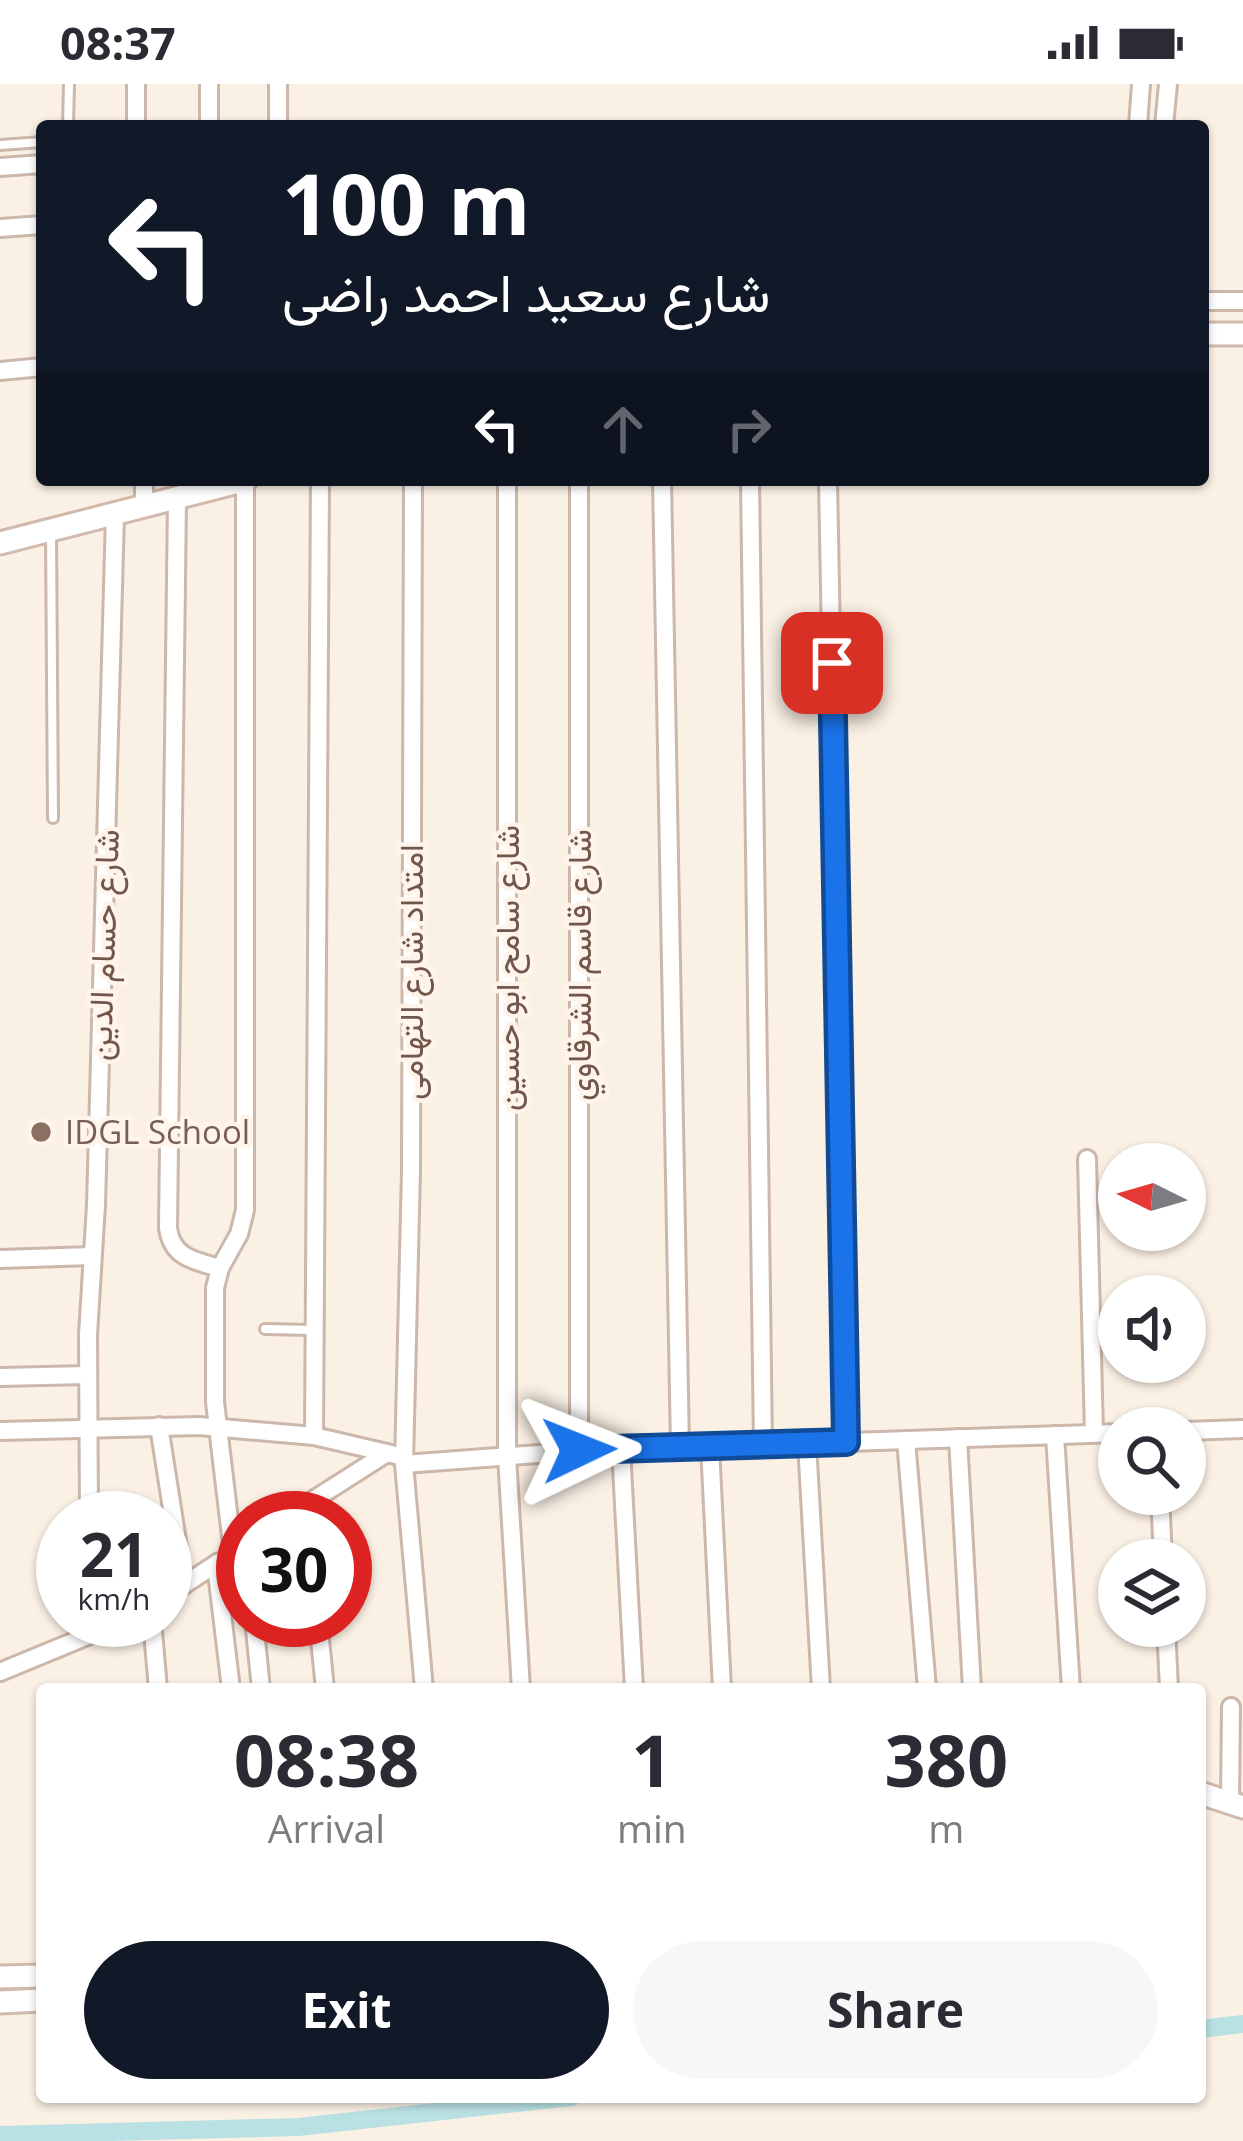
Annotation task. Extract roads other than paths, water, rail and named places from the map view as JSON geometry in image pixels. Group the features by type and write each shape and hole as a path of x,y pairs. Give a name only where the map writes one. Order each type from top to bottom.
{"street":[{"path":"136,84 136,120"},
{"path":"209,84 209,120"},
{"path":"278,84 278,120"},
{"path":"1138,120 1141,84"},
{"path":"1165,120 1168,84"},
{"path":"0,167 36,164"},
{"path":"0,228 36,225"},
{"path":"1209,301 1243,301"},
{"path":"1209,334 1243,334"},
{"path":"0,371 36,368"},
{"path":"144,486 144,508"},
{"path":"0,543 177,499 208,486"},
{"path":"229,1491 218,1428 214,1288 245,1210 246,486"},
{"path":"314,1436 320,486"},
{"name":"امتداد شارع التهامى","path":"412,486 411,1170 398,1458 423,1683"},
{"name":"شارع سامح ابو حسين","path":"507,486 507,1456 521,1683"},
{"name":"شارع قاسم الشرقاوي","path":"579,486 579,1450"},
{"path":"662,486 680,1447"},
{"path":"750,486 763,1444"},
{"path":"828,486 846,1442"},
{"path":"177,499 168,1228 182,1256 220,1268"},
{"name":"شارع حسام الدين","path":"89,1491 87,1376 115,515"},
{"path":"1088,1160 1094,1433"},
{"path":"0,1259 92,1256"},
{"path":"0,1377 87,1376"},
{"path":"159,1426 169,1491"},
{"path":"0,1431 218,1428 314,1436 398,1458 1098,1433"},
{"path":"1206,1430 1243,1429"},
{"path":"1055,1435 1071,1683"},
{"path":"958,1438 972,1683"},
{"path":"906,1440 926,1683"},
{"path":"808,1443 821,1683"},
{"path":"710,1446 722,1683"},
{"path":"621,1449 634,1683"},
{"path":"341,1491 398,1458"},
{"path":"192,1580 216,1564"},
{"path":"0,1672 52,1647"},
{"path":"154,1647 157,1683"},
{"path":"226,1647 230,1683"},
{"path":"257,1647 260,1683"},
{"path":"321,1647 324,1683"},
{"path":"1167,1647 1168,1683"},
{"path":"1206,1794 1237,1805 1231,1707"},
{"path":"0,1977 36,1976"},
{"path":"0,2002 36,2000"}],"lane":[{"path":"68,120 69,84"},
{"path":"0,146 36,143"},
{"path":"51,531 52,818"},
{"path":"265,1329 314,1330"}],"waterway":[{"path":"1206,2028 1243,2024"},
{"path":"0,2135 298,2127 517,2103"}],"place":[{"name":"IDGL School","path":"41,1132"}]}
